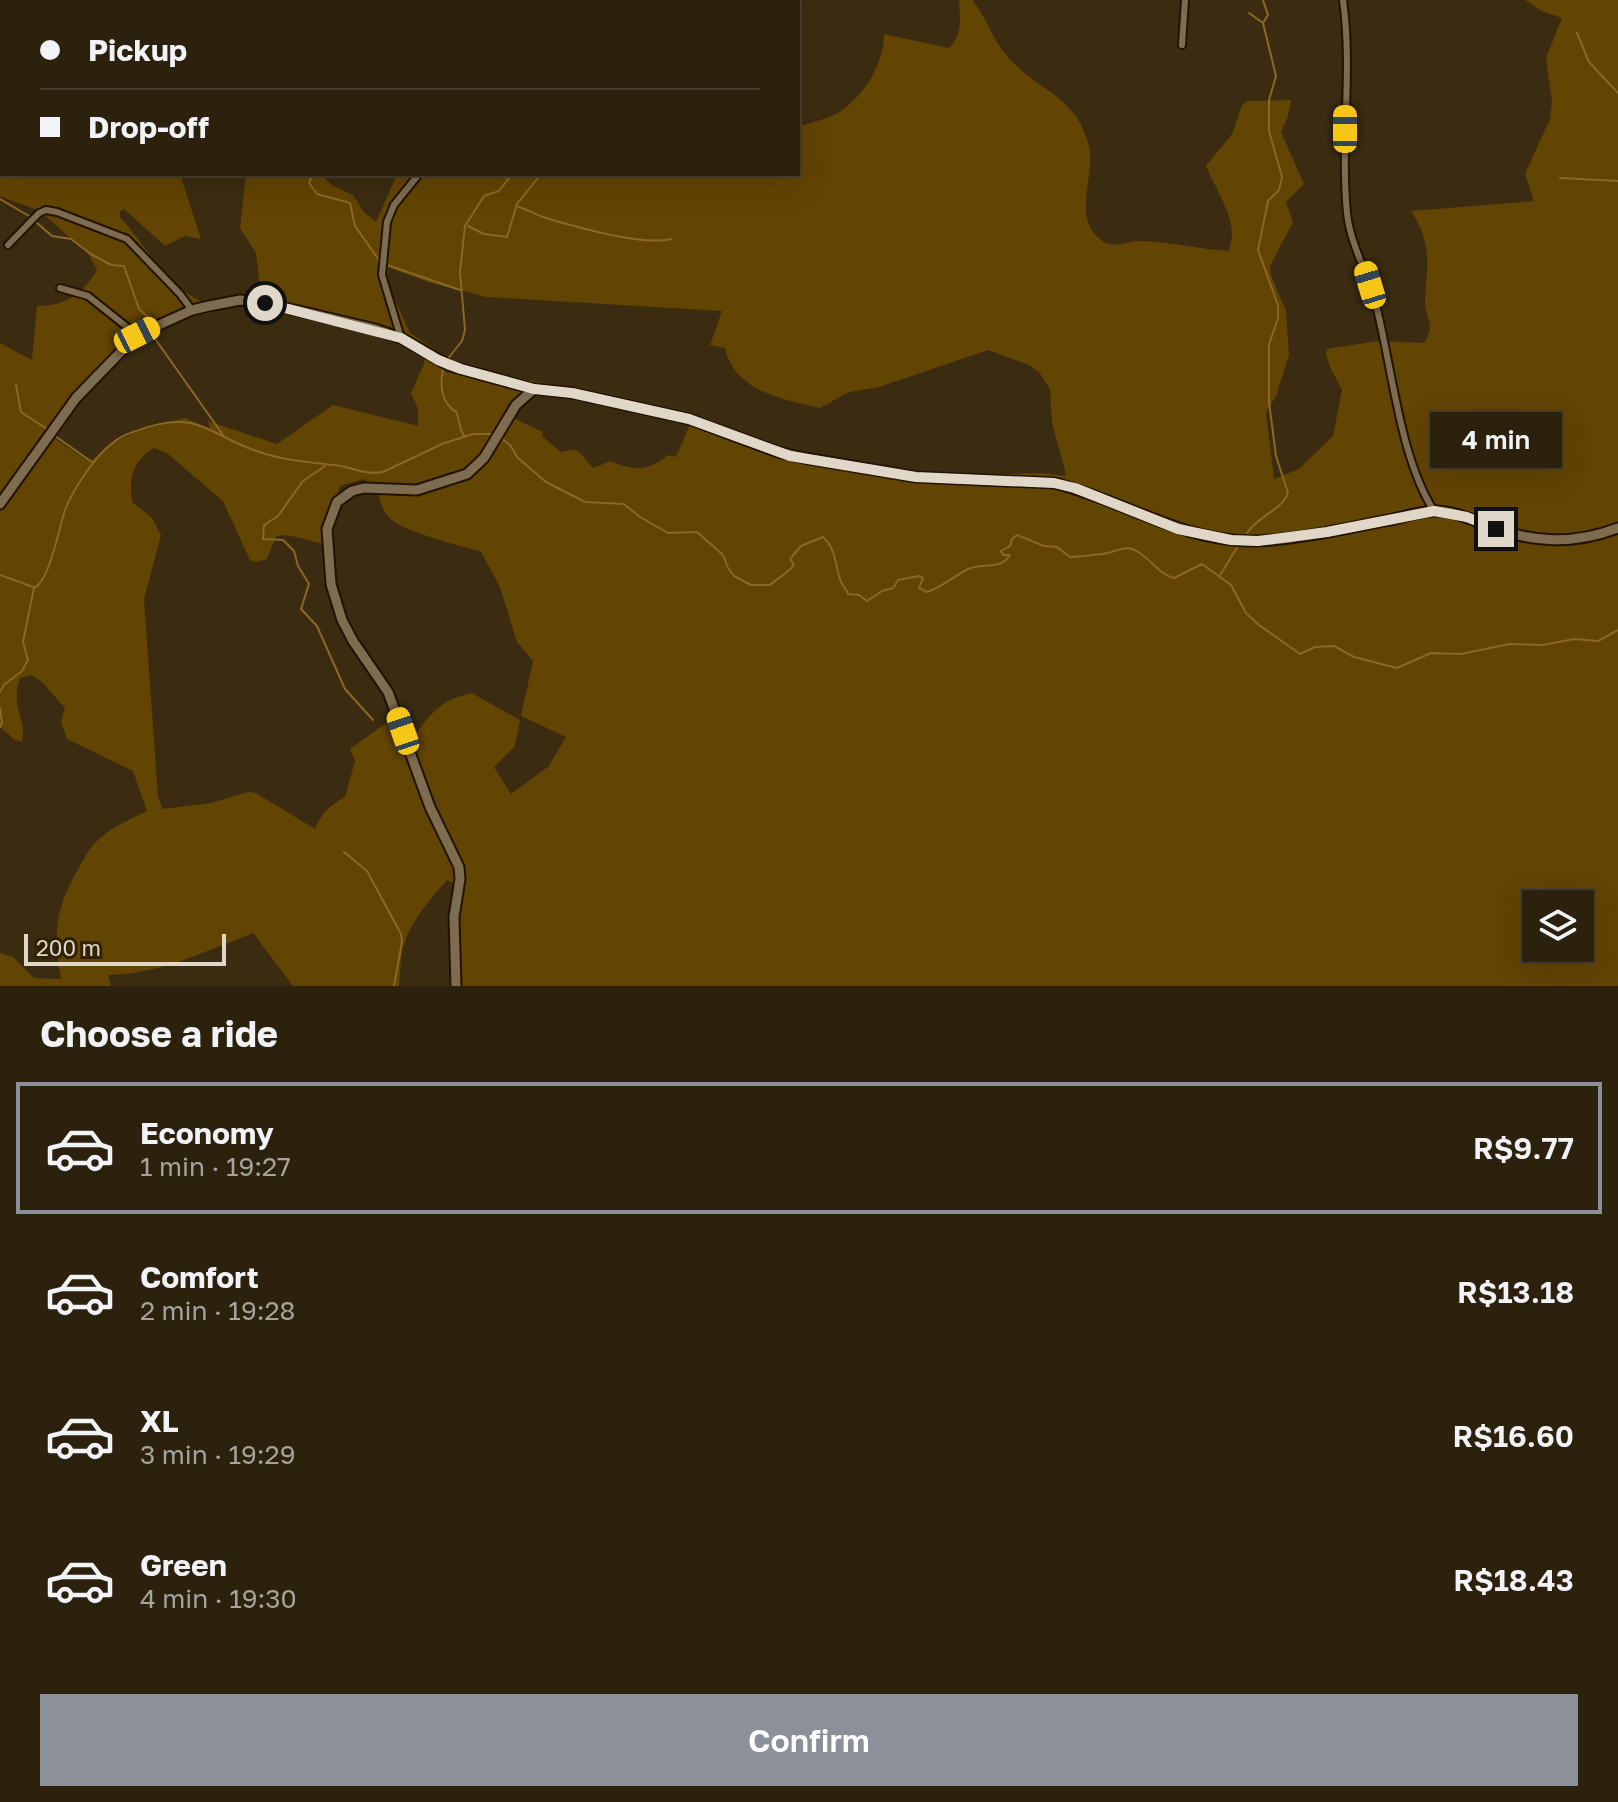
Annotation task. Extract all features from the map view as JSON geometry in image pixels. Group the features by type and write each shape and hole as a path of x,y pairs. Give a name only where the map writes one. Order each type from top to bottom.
{"street":[{"path":"1182,45 1185,0"},
{"path":"1343,0 1348,47 1345,139 1348,223 1375,301 1415,473 1434,511"},
{"path":"401,338 382,275 387,222 394,205 417,176"},
{"path":"8,245 39,213 51,210 67,215 127,239 192,310"},
{"path":"60,288 88,296 137,335"},
{"path":"0,504 76,398 137,335 192,310 232,301 252,301 339,320 401,338 450,366 534,389 572,393 689,419 778,452 916,477 1054,483 1075,488 1178,529 1212,537 1268,540 1434,511 1445,511 1508,533 1542,540 1575,541 1618,528"},
{"path":"456,986 454,917 459,867 430,807 392,700 342,620 331,584 327,529 337,502 352,491 364,488 405,491 429,488 473,470 484,458 516,405 534,389"}],"shaded area":[{"path":"959,0 972,0 1008,57 1075,115 1089,146 1087,219 1092,230 1106,243 1154,242 1228,251 1232,230 1230,219 1206,166 1232,134 1242,105 1248,101 1291,100 1281,132 1304,184 1286,202 1293,222 1270,266 1286,311 1289,355 1276,396 1266,412 1274,479 1299,469 1333,436 1342,390 1331,369 1327,349 1378,341 1424,343 1428,336 1426,245 1411,211 1534,201 1525,174 1550,119 1552,102 1546,58 1562,18 1542,11 1525,0 1618,0 1618,986 456,986 455,936 450,903 456,884 447,880 408,933 402,953 399,986 293,986 253,933 165,966 108,975 111,986 0,986 0,953 13,957 34,978 61,979 58,923 70,885 99,839 147,811 133,771 67,739 61,721 65,708 32,675 20,678 17,688 22,742 0,727 0,343 32,360 37,306 56,304 72,297 86,286 97,270 89,255 40,211 0,196 0,176 181,176 201,239 185,236 165,246 124,209 120,211 120,217 167,275 201,301 115,354 52,437 90,462 109,445 136,432 185,418 210,429 208,421 277,444 333,405 418,426 418,409 411,393 424,364 426,349 401,332 261,295 256,253 240,228 246,176 322,176 333,186 353,195 364,212 376,222 396,176 800,176 800,126 836,114 858,96 877,67 884,34 949,48 959,32","holes":["388,267 428,282 486,297 722,311 710,345 725,348 730,363 739,375 776,397 820,408 849,392 879,387 988,350 1029,365 1039,372 1050,389 1052,423 1066,474 917,472 802,453 694,415 676,457 668,455 653,465 640,468 610,461 594,468 578,451 561,452 542,436 543,432 511,417 543,383 518,378 518,382 448,358 410,333 387,283","154,448 168,454 223,501 250,560 256,562 267,559 276,536 333,544 334,503 340,486 364,479 375,490 387,515 399,525 481,552 500,587 517,642 533,661 521,716 566,737 549,766 511,794 494,767 515,746 520,720 472,693 440,707 416,733 400,713 350,749 355,761 345,797 327,810 315,829 256,793 163,809 158,797 144,599 161,535 152,518 132,502 131,493 134,471 141,459"]}],"waterway":[{"path":"1247,533 1281,504 1288,493 1276,456 1269,402 1269,344 1278,319 1278,305 1258,250 1268,201 1279,190 1282,177 1269,131 1269,100 1276,76 1263,23 1268,15 1263,0"},
{"path":"1249,13 1263,23"},
{"path":"1577,33 1589,62 1618,93"},
{"path":"312,176 309,183 317,194 350,203 355,226 381,263"},
{"path":"446,361 462,341 465,330 460,272 465,226 484,196 499,191 510,176"},
{"path":"468,226 484,234 507,237 517,204 539,176"},
{"path":"1560,178 1618,181"},
{"path":"0,199 29,216 52,236 71,239 111,265 124,266 139,309 149,318 150,326"},
{"path":"516,206 546,218 609,234 644,240 671,239"},
{"path":"387,265 460,290"},
{"path":"151,333 223,435"},
{"path":"444,367 443,393 447,403 457,413 465,437"},
{"path":"16,385 21,412 47,429"},
{"path":"0,692 22,671 28,660 23,642 34,588 49,565 68,502 97,458 124,436 165,423 191,423 273,456 377,473 442,444 473,434 492,434"},
{"path":"55,436 92,462"},
{"path":"501,438 518,458 546,482 585,502 624,504 668,533 697,532 723,555 734,576 751,585 770,585 794,565 790,559 801,546 823,537 831,547 841,582 848,594 859,595 867,601 893,588 898,580 919,576 923,578 919,588 927,592 968,569 996,565 1006,560 1010,555 1003,555 1001,551 1010,546 1017,535 1044,546 1057,547 1070,557 1134,549 1174,578 1202,564 1231,585 1246,613 1259,625 1300,654 1315,647 1334,646 1354,657 1397,668 1431,653 1461,654 1509,644 1543,645 1574,639 1598,641 1618,630"},
{"path":"325,466 303,481 278,516 264,525 263,539 283,540 294,551 298,566 309,584 301,609 317,626 345,689 373,720"},
{"path":"1220,575 1240,543"},
{"path":"0,575 33,587"},
{"path":"0,708 0,727"},
{"path":"344,852 367,871 401,934 394,986"}],"route":[{"path":"265,303 375,329 401,338 438,360 461,369 534,389 572,393 689,419 790,456 916,477 1054,483 1075,488 1194,534 1258,541 1327,532 1434,511 1467,517 1496,529"}]}
